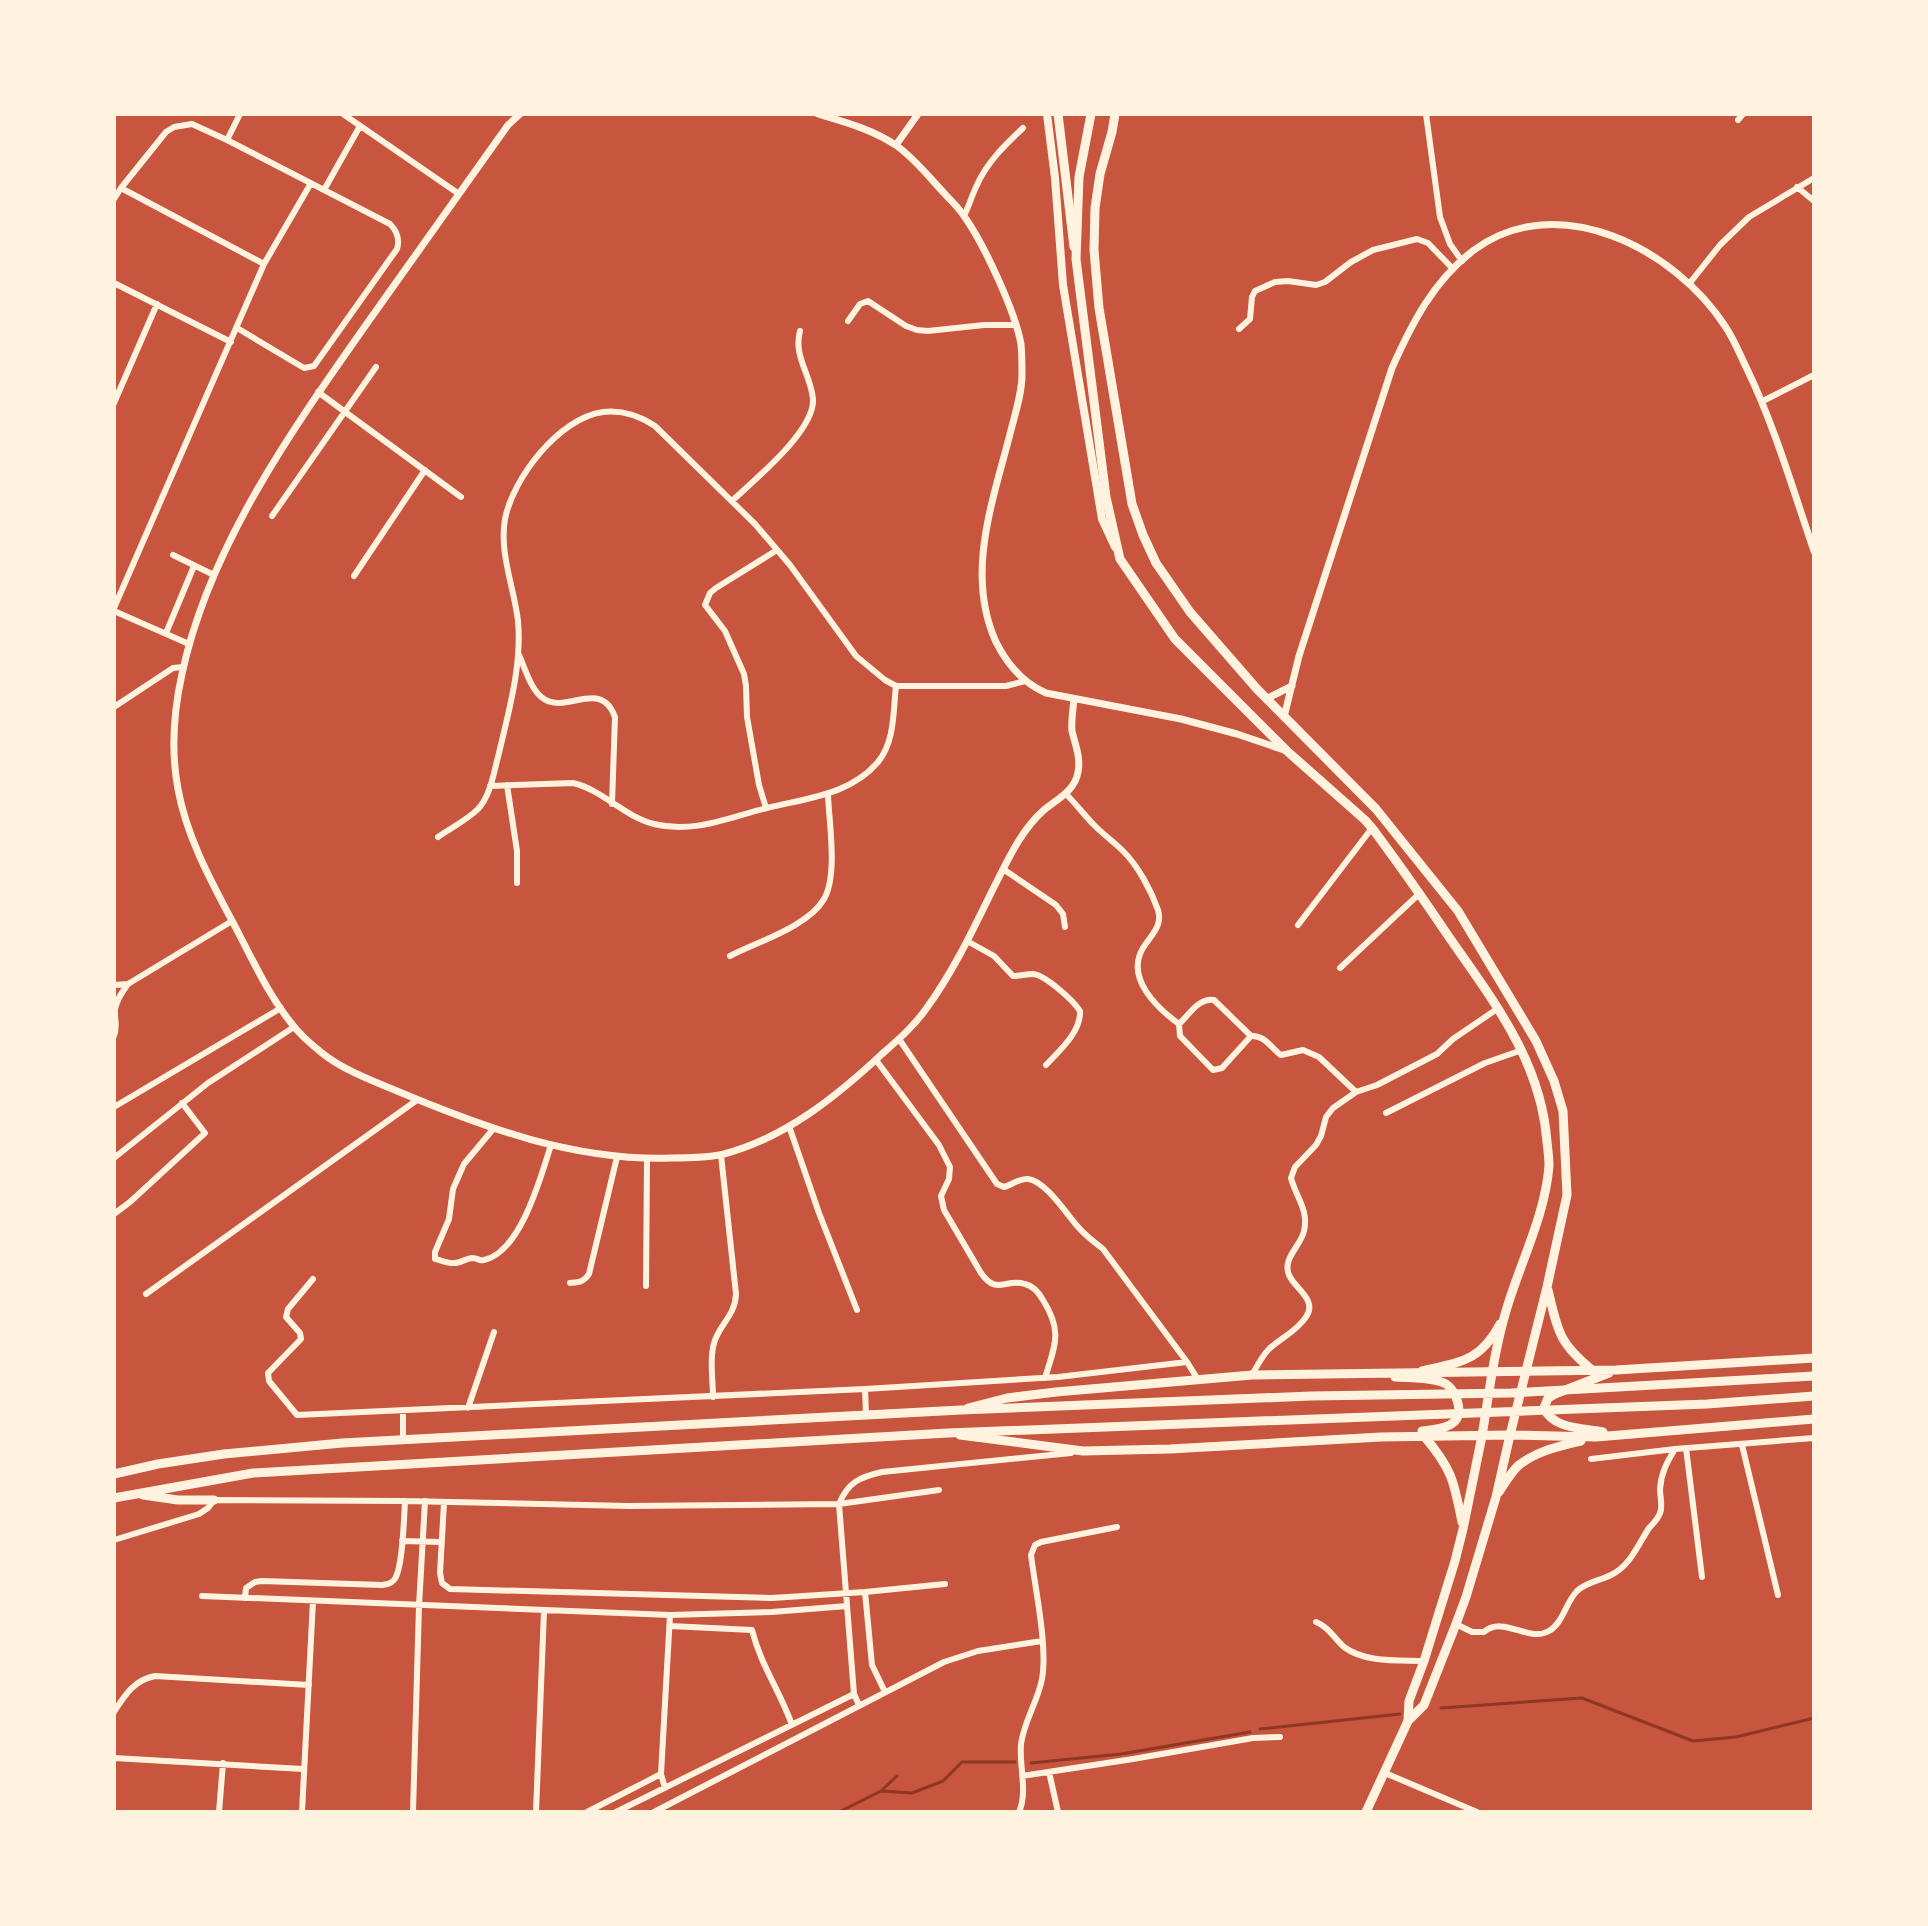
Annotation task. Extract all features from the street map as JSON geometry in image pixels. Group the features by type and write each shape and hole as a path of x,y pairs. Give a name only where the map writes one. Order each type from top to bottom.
{"main road":[{"path":"1047,114 1063,285 1092,466 1102,519 1120,559 1175,639 1287,751 1372,828 1420,894 1522,1050 1538,1087 1546,1127 1549,1165 1543,1201 1506,1312 1463,1529 1409,1701 1408,1721 1366,1812"},
{"path":"1058,114 1106,497 1120,559"},
{"path":"1076,259 1079,177 1091,114"},
{"path":"1118,114 1100,174 1094,250 1099,308 1129,489 1143,535 1156,563 1190,612 1266,699 1376,809 1458,911 1546,1061 1563,1111 1567,1195 1496,1497 1456,1624 1424,1705 1408,1721"},
{"path":"1547,1287 1558,1332 1567,1347 1592,1370"},
{"path":"1422,1371 1465,1361 1477,1354 1493,1338 1506,1312"},
{"path":"961,1410 1007,1398 1197,1378 1422,1371 1616,1370 1814,1358"},
{"path":"1616,1370 1555,1394 1548,1398 1544,1408 1547,1417 1558,1424 1618,1435"},
{"path":"1352,1373 1437,1381 1446,1384 1458,1401 1459,1412 1455,1421 1447,1427 1381,1437"},
{"path":"114,1474 224,1454 403,1440 1077,1404 1511,1393 1814,1376"},
{"path":"114,1498 253,1473 948,1433 1707,1404 1814,1396"},
{"path":"948,1433 1083,1451 1381,1437 1596,1437 1814,1419"},
{"path":"1424,1436 1450,1471 1463,1529"},
{"path":"1496,1497 1517,1466 1531,1457 1548,1449 1596,1437"},
{"path":"132,1494 178,1500 214,1500"}],"street":[{"path":"227,140 240,114"},
{"path":"343,114 459,194"},
{"path":"520,114 508,125 318,392 233,534 214,575 183,667 174,741 178,789 194,842 268,990 294,1027 326,1057 372,1081 494,1128 551,1145 647,1159 721,1155 751,1144 820,1107 899,1039 925,1011 967,941 1028,827 1066,794 1075,782 1079,770 1072,728 1074,699"},
{"path":"818,114 872,132 896,145 922,168 964,216 986,254 1016,325 1021,343 1020,394 989,514 982,584 992,632 1007,660 1025,681 1046,693 1181,719 1287,751"},
{"path":"896,145 918,114"},
{"path":"1426,114 1440,217 1450,244 1462,261"},
{"path":"114,199 166,132 174,127 192,124 390,224 398,236 397,249 314,366 304,368 237,328"},
{"path":"324,190 360,126"},
{"path":"964,216 977,183 990,163 1023,128"},
{"path":"1689,284 1740,224 1757,210 1814,178"},
{"path":"189,644 114,609 264,264 311,183"},
{"path":"1797,187 1814,201"},
{"path":"121,188 264,264"},
{"path":"1284,717 1299,656 1392,368 1411,327 1428,299 1462,261 1492,239 1524,227 1573,227 1607,233 1627,241 1659,261 1703,298 1726,326 1763,401 1814,551"},
{"path":"1239,329 1250,319 1255,291 1275,282 1316,285 1325,282 1373,250 1417,239 1428,243 1453,269"},
{"path":"114,283 231,342"},
{"path":"848,321 860,304 868,301 917,330 1016,325"},
{"path":"114,403 157,304"},
{"path":"732,501 785,450 809,417 813,400 798,351 800,331"},
{"path":"272,516 376,367"},
{"path":"1763,401 1814,375"},
{"path":"318,392 461,497"},
{"path":"438,837 479,808 490,786 514,690 518,621 504,545 504,523 509,501 519,480 557,436 585,418 604,412 641,417 655,426 777,550 856,656 875,674 896,686 1006,686 1025,681"},
{"path":"354,576 425,470"},
{"path":"766,808 747,717 744,674 725,631 705,605 716,588 777,550"},
{"path":"173,555 214,575"},
{"path":"166,633 194,566"},
{"path":"518,652 534,687 546,701 555,703 593,698 603,700 612,708 615,717 612,804"},
{"path":"114,707 173,668 183,667"},
{"path":"490,786 573,783 598,793 642,820 671,827 709,825 766,808 828,795 867,773 887,748 896,686"},
{"path":"1266,699 1292,686"},
{"path":"507,785 517,851 517,883"},
{"path":"1066,794 1133,862 1157,907 1160,921 1141,951 1139,976 1161,1011 1179,1024"},
{"path":"730,956 803,920 825,899 832,850 828,795"},
{"path":"1298,925 1372,828"},
{"path":"1003,869 1056,905 1063,914 1065,927"},
{"path":"1340,968 1420,894"},
{"path":"114,1036 118,1026 115,1010 128,984 232,921"},
{"path":"967,941 994,956 1013,976 1036,974 1044,977 1073,1001 1080,1011 1078,1025 1069,1040 1046,1065"},
{"path":"114,985 128,984"},
{"path":"1251,1036 1222,1068 1213,1070 1178,1031 1179,1024 1202,1001 1214,1000 1251,1036 1263,1038 1281,1055 1303,1050 1319,1057 1356,1092"},
{"path":"114,1107 281,1008"},
{"path":"1252,1375 1269,1350 1293,1331 1309,1312 1308,1301 1288,1273 1287,1265 1303,1235 1306,1216 1291,1178 1295,1167 1316,1145 1326,1117 1333,1108 1356,1092 1377,1085 1437,1054 1497,1009"},
{"path":"114,1158 208,1083 294,1027"},
{"path":"899,1039 997,1184 1004,1187 1024,1179 1039,1183 1082,1232 1103,1249 1197,1378"},
{"path":"1386,1113 1485,1063 1522,1050"},
{"path":"876,1060 939,1145 950,1167 949,1179 941,1196 944,1210 986,1281 995,1286 1021,1283 1033,1287 1052,1316 1055,1342 1045,1378"},
{"path":"146,1294 417,1100"},
{"path":"114,1214 205,1133 182,1103"},
{"path":"789,1126 857,1310"},
{"path":"494,1128 464,1164 453,1189 449,1219 435,1259 453,1264 471,1258 482,1260 495,1254 508,1242 525,1219 551,1145"},
{"path":"713,1397 714,1343 735,1305 736,1294 721,1155"},
{"path":"570,1283 580,1282 589,1274 617,1157"},
{"path":"646,1286 647,1159"},
{"path":"313,1279 288,1309 286,1317 300,1333 301,1339 268,1373 269,1381 297,1415 865,1389 1058,1377 1187,1362"},
{"path":"468,1408 494,1332"},
{"path":"1056,1392 1058,1377"},
{"path":"865,1389 866,1414"},
{"path":"403,1411 403,1440"},
{"path":"1591,1459 1814,1438"},
{"path":"1742,1445 1778,1595"},
{"path":"1686,1448 1702,1577"},
{"path":"1456,1624 1472,1632 1484,1632 1496,1626 1534,1633 1550,1630 1579,1589 1619,1571 1634,1553 1661,1513 1662,1473 1675,1449"},
{"path":"859,1705 854,1694 839,1504 844,1491 853,1482 882,1472 1083,1451"},
{"path":"114,1540 199,1514 214,1500 629,1506 839,1504 939,1490"},
{"path":"245,1598 246,1588 262,1581 391,1583 397,1576 405,1501"},
{"path":"413,1812 425,1501"},
{"path":"444,1503 440,1573 442,1583 450,1589 772,1598 945,1584"},
{"path":"1019,1812 1022,1805 1021,1742 1042,1681 1044,1658 1032,1550 1041,1542 1117,1527"},
{"path":"402,1541 441,1542"},
{"path":"346,1603 347,1584"},
{"path":"497,1591 497,1609"},
{"path":"865,1592 872,1665 885,1692"},
{"path":"626,1612 627,1595"},
{"path":"202,1596 670,1615 847,1606"},
{"path":"302,1812 313,1601"},
{"path":"536,1812 544,1611"},
{"path":"665,1788 661,1774 670,1615"},
{"path":"1316,1622 1353,1653 1424,1661"},
{"path":"670,1626 752,1630 763,1665 792,1725"},
{"path":"654,1812 960,1656 1042,1641"},
{"path":"114,1712 138,1681 155,1676 309,1685"},
{"path":"616,1812 854,1694"},
{"path":"1022,1776 1224,1742 1280,1737"},
{"path":"114,1758 303,1769"},
{"path":"720,1761 726,1774"},
{"path":"219,1812 223,1763"},
{"path":"1049,1772 1058,1812"},
{"path":"1385,1773 1477,1812"},
{"path":"587,1812 661,1774"}],"waterway":[{"path":"1441,1708 1582,1698 1693,1741 1736,1737 1814,1718"},
{"path":"1260,1729 1400,1714"},
{"path":"1031,1763 1121,1754 1250,1732"},
{"path":"839,1812 881,1791 912,1793 943,1781 962,1762 1015,1762"},
{"path":"882,1790 897,1776"}]}
